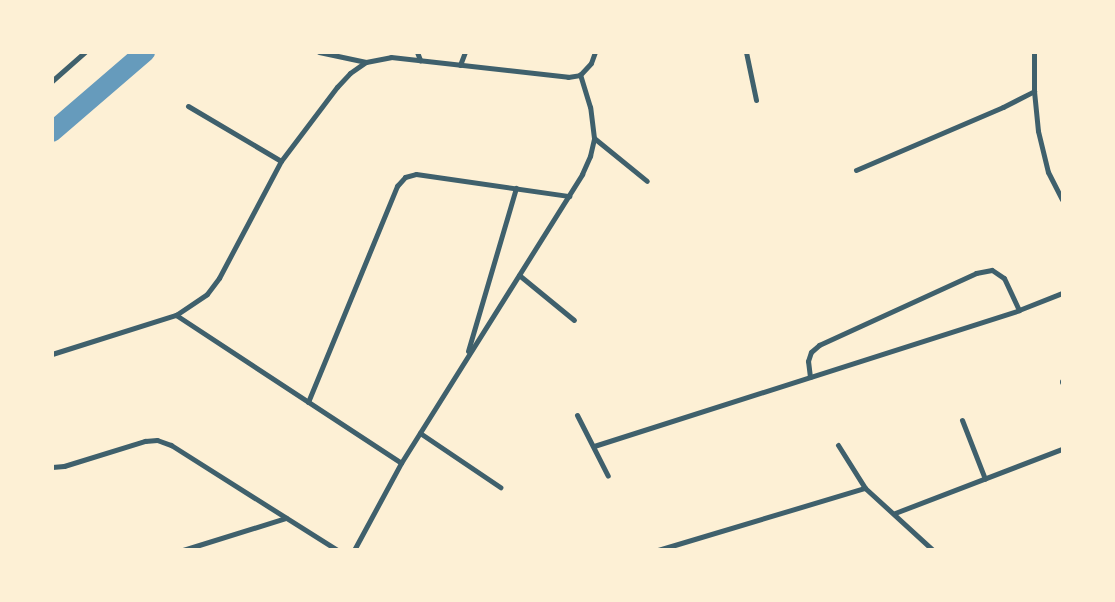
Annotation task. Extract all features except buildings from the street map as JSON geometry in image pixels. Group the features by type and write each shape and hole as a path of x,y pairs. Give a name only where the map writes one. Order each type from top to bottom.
{"street":[{"path":"52,81 85,52"},
{"path":"319,52 366,62"},
{"path":"417,52 420,60"},
{"path":"460,65 465,52"},
{"path":"52,354 176,315 207,294 219,278 281,161 350,73 366,62 391,57 568,77 580,75 591,64 595,52"},
{"path":"746,52 756,100"},
{"path":"1034,52 1034,91 1038,131 1048,172 1062,200"},
{"path":"354,550 401,463 569,196 590,156 594,138 590,106 580,75"},
{"path":"856,170 1004,107 1034,91"},
{"path":"188,106 281,161"},
{"path":"594,138 647,181"},
{"path":"308,402 397,186 405,176 416,174 569,196"},
{"path":"465,359 516,188"},
{"path":"810,377 808,362 811,352 819,345 976,273 992,270 1004,278 1019,310"},
{"path":"519,275 574,320"},
{"path":"594,446 1019,310 1062,293"},
{"path":"176,315 401,463"},
{"path":"577,415 608,476"},
{"path":"962,420 985,479"},
{"path":"420,433 500,487"},
{"path":"52,467 64,466 144,441 157,440 171,445 337,550"},
{"path":"838,445 865,488 895,513 933,550"},
{"path":"895,513 1062,449"},
{"path":"658,550 865,488"},
{"path":"183,550 286,518"}],"waterway":[{"path":"52,132 145,52"}]}
